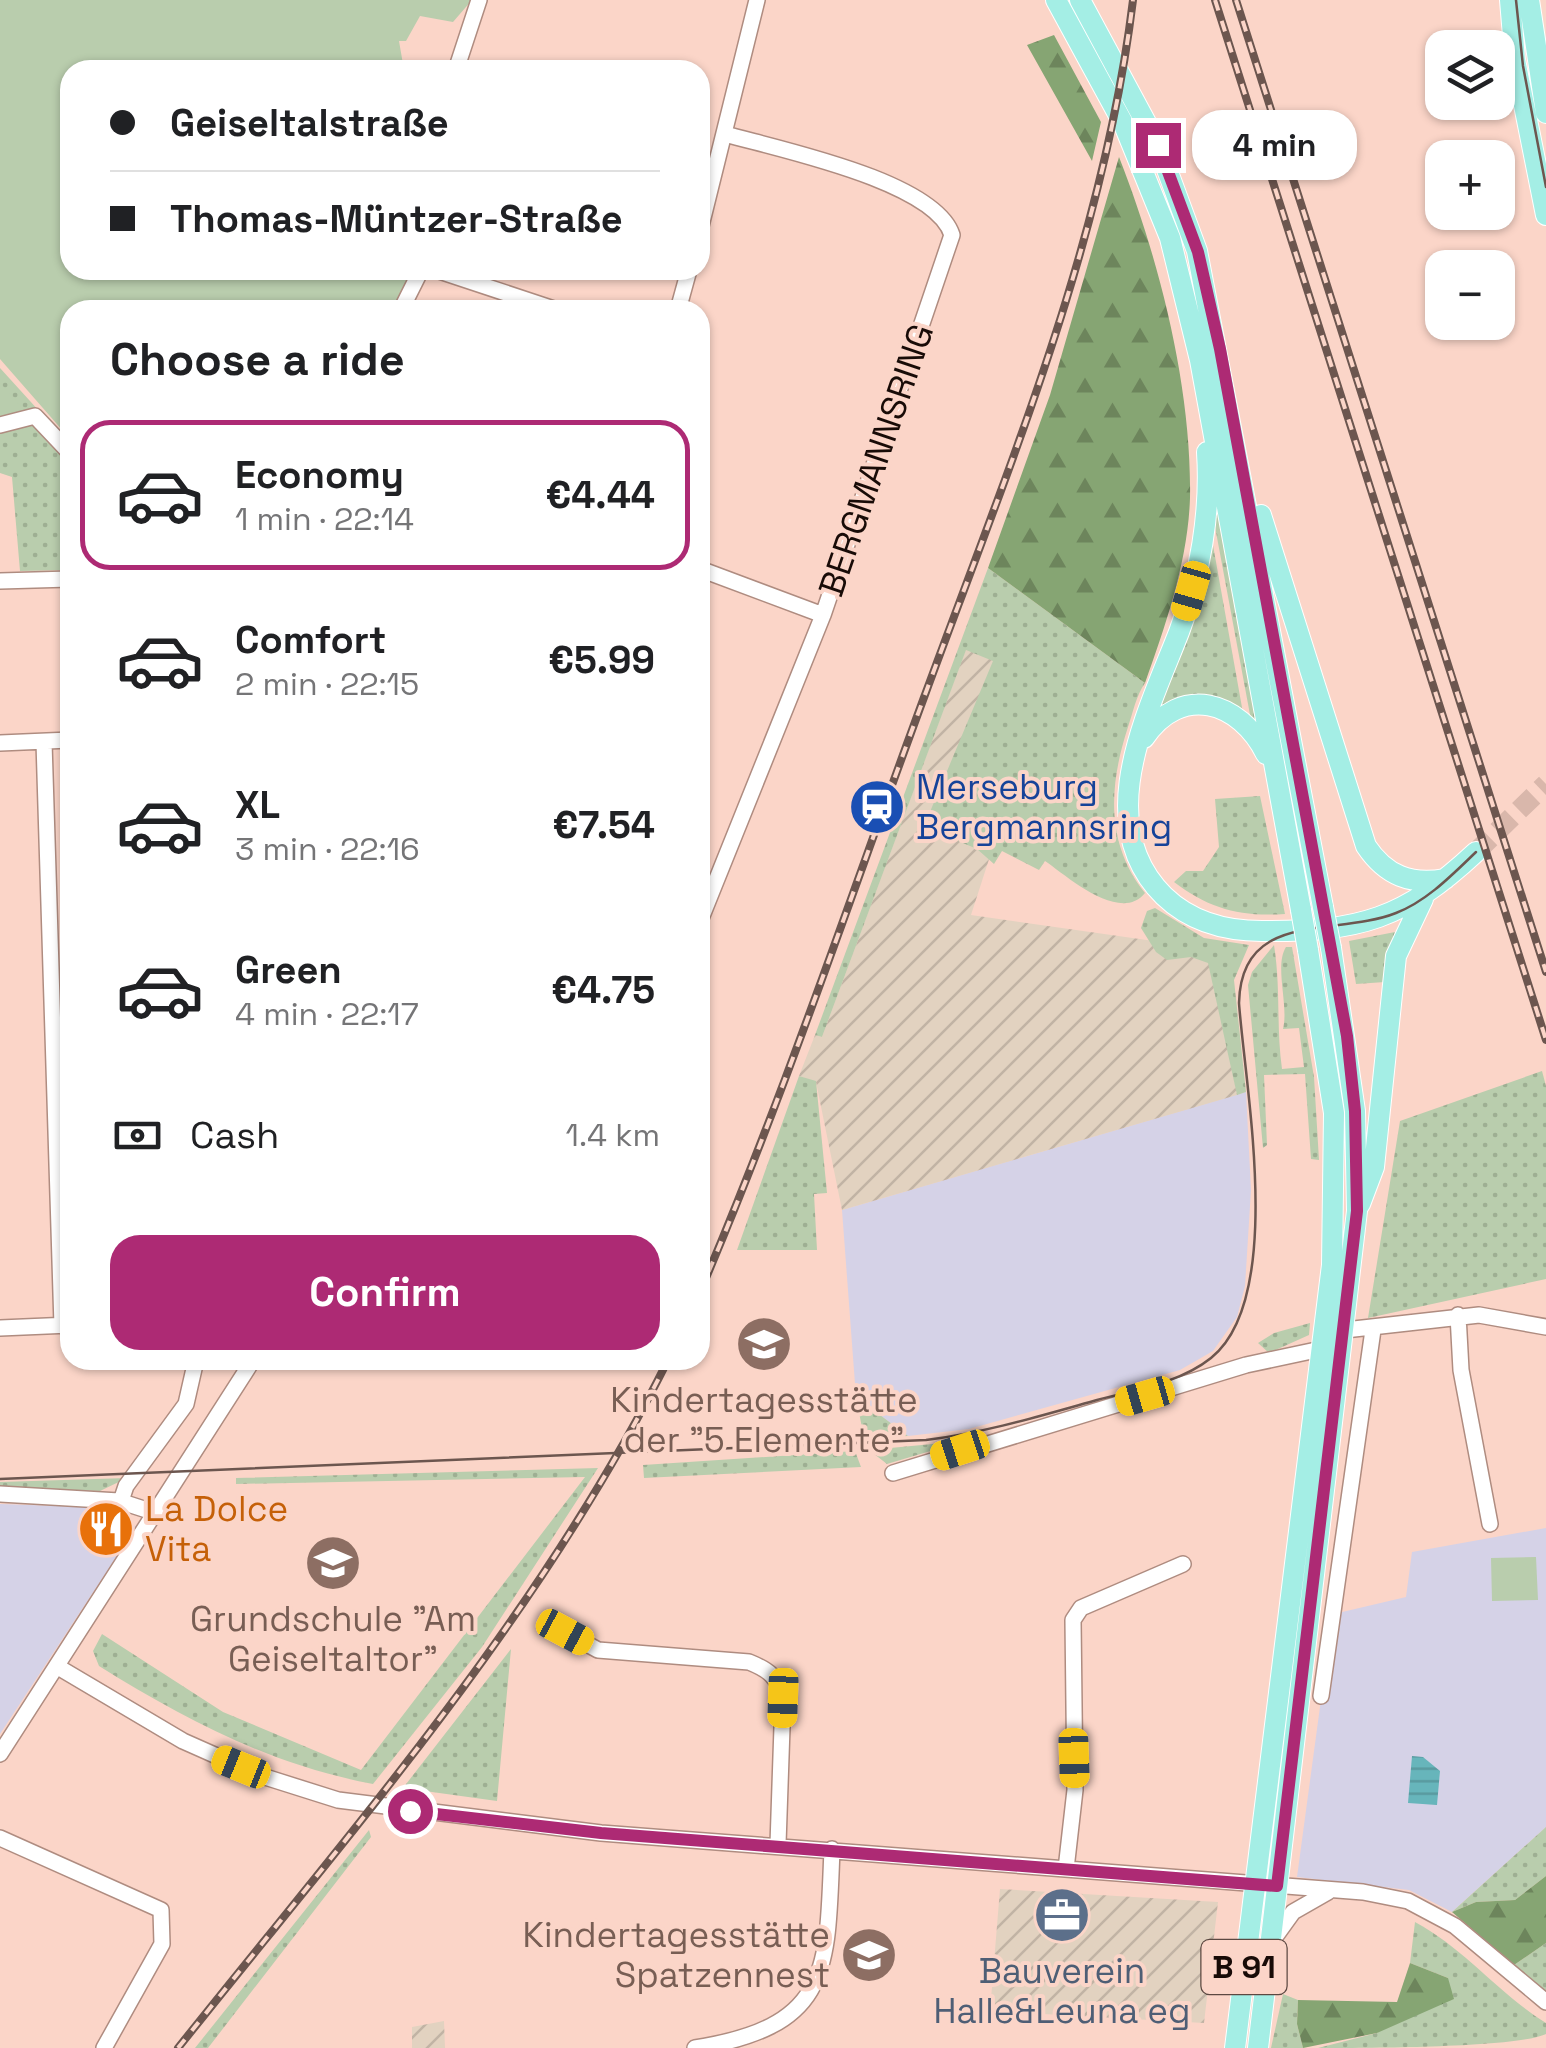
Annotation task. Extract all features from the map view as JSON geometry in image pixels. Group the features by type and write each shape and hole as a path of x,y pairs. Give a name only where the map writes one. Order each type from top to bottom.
{"main road":[{"name":"B 91","path":"1056,0 1124,125 1160,205 1200,360 1301,910 1334,1113 1332,1265 1235,2048"},
{"name":"B 91","path":"1080,0 1158,145 1192,234 1241,463 1324,907 1355,1111 1357,1211 1345,1330 1258,2048"},
{"path":"1510,0 1515,60 1546,215"},
{"path":"1528,0 1546,114"},
{"path":"1200,360 1208,464 1202,543 1179,632 1152,694 1137,748 1130,786 1133,848 1158,889 1198,919 1253,931 1363,923 1400,911 1448,879 1476,852"},
{"path":"1241,463 1265,524 1366,846 1382,865 1400,877 1422,882 1448,879"},
{"path":"1137,748 1161,718 1176,709 1214,706 1247,724 1278,781"},
{"path":"1357,1211 1374,1167 1396,956 1424,897"}],"street":[{"path":"459,60 478,0"},
{"path":"710,192 757,0"},
{"name":"BERGMANNSRING","path":"710,896 823,615 952,235 947,220 930,206 880,182 811,157 725,134"},
{"path":"466,280 527,300"},
{"path":"0,425 36,416 60,442"},
{"path":"710,573 823,615"},
{"path":"0,581 60,579"},
{"path":"0,743 60,741"},
{"path":"44,742 60,1167"},
{"path":"1345,1330 1374,1330 1458,1315 1495,1316 1546,1327"},
{"path":"1458,1315 1461,1370 1490,1524"},
{"path":"0,1328 60,1326"},
{"path":"1321,1696 1374,1330"},
{"path":"893,1473 1246,1366 1320,1349"},
{"path":"121,1501 126,1486 186,1404 194,1370"},
{"path":"0,1754 247,1370"},
{"path":"0,1494 121,1501 156,1513"},
{"path":"1066,1869 1075,1790 1073,1620 1081,1608 1183,1564"},
{"path":"1307,1630 1330,1633"},
{"path":"565,1632 598,1650 749,1662 767,1669 779,1682 783,1698 778,1844"},
{"path":"58,1667 183,1741 262,1776 338,1800 601,1833 1333,1890 1408,1901 1476,1941 1546,2002"},
{"path":"0,1838 160,1910 162,1944 104,2048"},
{"path":"695,2048 744,2040 774,2028 812,1988 828,1940 832,1849"},
{"path":"1270,1950 1278,1928 1293,1912 1333,1890"}],"shaded area":[{"path":"966,649 993,660 993,847 971,915 1210,949 1237,1095 842,1210 816,1082 799,1076 815,1035 822,1037"},
{"path":"1246,1092 1251,1190 1245,1286 1237,1317 1213,1351 1180,1370 969,1429 908,1436 856,1397 842,1210"},
{"path":"0,1504 118,1508 136,1527 0,1734"},
{"path":"1546,1528 1546,1827 1452,1912 1409,1890 1297,1877 1330,1633 1338,1613 1406,1597 1412,1552"},
{"path":"1000,1889 1218,1902 1204,2023 990,2011"},
{"path":"444,2021 445,2048 412,2048 412,2027"}],"green space":[{"path":"0,0 472,0 453,22 420,16 406,41 399,41 402,60 60,60 60,280 407,280 398,300 60,300 60,428 0,359"},
{"path":"1054,35 1101,122 1092,161 1027,45"},
{"path":"1119,157 1160,280 1179,368 1189,456 1185,545 1168,615 1145,683 988,568 1050,395"},
{"path":"0,368 60,434 60,570 20,571 12,477 0,473"},
{"path":"0,383 33,420 0,426"},
{"path":"1217,492 1261,728 1251,720 1213,516"},
{"path":"1211,534 1243,713 1159,710"},
{"path":"988,568 1145,683 1122,749 1114,813 1123,854 1145,893 1134,901 1108,900 1045,861 1039,870 1002,851 994,864 977,849 930,829 927,819 993,661 966,650 822,1037 815,1035"},
{"path":"1260,796 1285,914 1226,909 1200,899 1174,882 1186,871 1203,871 1219,847 1215,799"},
{"path":"1155,908 1204,938 1249,945 1234,980 1246,1092 1237,1095 1208,963 1191,957 1167,960 1156,952 1141,928 1147,911"},
{"path":"1395,932 1385,982 1356,984 1349,941"},
{"path":"1274,945 1282,1069 1304,1067 1299,1028 1283,1029 1281,964 1286,947 1292,947 1314,1077 1319,1160 1311,1159 1305,1074 1264,1075 1267,1145 1263,1148 1248,985 1252,972"},
{"path":"1542,1071 1546,1086 1546,1279 1368,1318 1400,1121"},
{"path":"799,1076 816,1081 827,1193 814,1194 817,1250 737,1250"},
{"path":"1310,1323 1309,1335 1269,1353 1258,1343 1274,1333"},
{"path":"856,1397 908,1436 864,1438"},
{"path":"964,1441 887,1464 869,1450"},
{"path":"855,1451 861,1467 644,1478 643,1465"},
{"path":"598,1468 482,1647 373,1784 299,1765 230,1738 99,1666 93,1651 102,1634 223,1712 361,1770 585,1477 236,1484 236,1478"},
{"path":"127,1478 100,1491 0,1488 0,1482"},
{"path":"1536,1557 1538,1600 1492,1601 1491,1558"},
{"path":"511,1649 497,1801 403,1788"},
{"path":"1546,1827 1546,1876 1515,1900 1476,1902 1452,1912"},
{"path":"369,1830 371,1837 208,2048 195,2048"},
{"path":"1546,1876 1546,1943 1514,1965 1452,1912 1476,1902 1515,1900"},
{"path":"1415,1922 1450,1945 1546,2023 1546,2034 1473,2045 1318,2048 1377,2033 1448,1978 1410,1963"},
{"path":"1546,1943 1546,1992 1514,1965"},
{"path":"1410,1963 1448,1978 1454,1999 1377,2033 1303,2048 1297,2024 1298,2000 1397,2002"},
{"path":"1283,1994 1298,2000 1297,2024 1303,2048 1271,2048"}],"water":[{"path":"1412,1756 1423,1757 1440,1771 1437,1805 1408,1803"}],"tunnel":[{"path":"1476,852 1546,784"}],"tram line":[{"path":"1516,0 1523,66 1546,187"},
{"path":"0,1479 926,1440 1012,1423 1185,1374 1211,1358 1234,1329 1248,1289 1255,1190 1239,1003 1244,973 1256,953 1274,940 1296,932 1372,920 1407,908 1439,887 1476,852"}],"railway":[{"path":"710,1268 789,1069 1050,352 1100,178 1133,0"},
{"path":"1215,0 1546,1040"},
{"path":"1236,0 1546,972"},
{"path":"178,2048 377,1800 504,1631 618,1454 663,1370"}],"place":[{"name":"Merseburg Bergmannsring","path":"877,807"},
{"name":"Kindertagesstätte der \"5 Elemente\"","path":"764,1344"},
{"name":"La Dolce Vita","path":"106,1529"},
{"name":"Grundschule \"Am Geiseltaltor\"","path":"333,1563"},
{"name":"Bauverein Halle&Leuna eg","path":"1062,1915"},
{"name":"Kindertagesstätte Spatzennest","path":"869,1955"}],"route":[{"path":"410,1811 601,1833 1277,1886 1357,1211 1355,1111 1347,1036 1220,349 1198,252 1158,145"}]}
